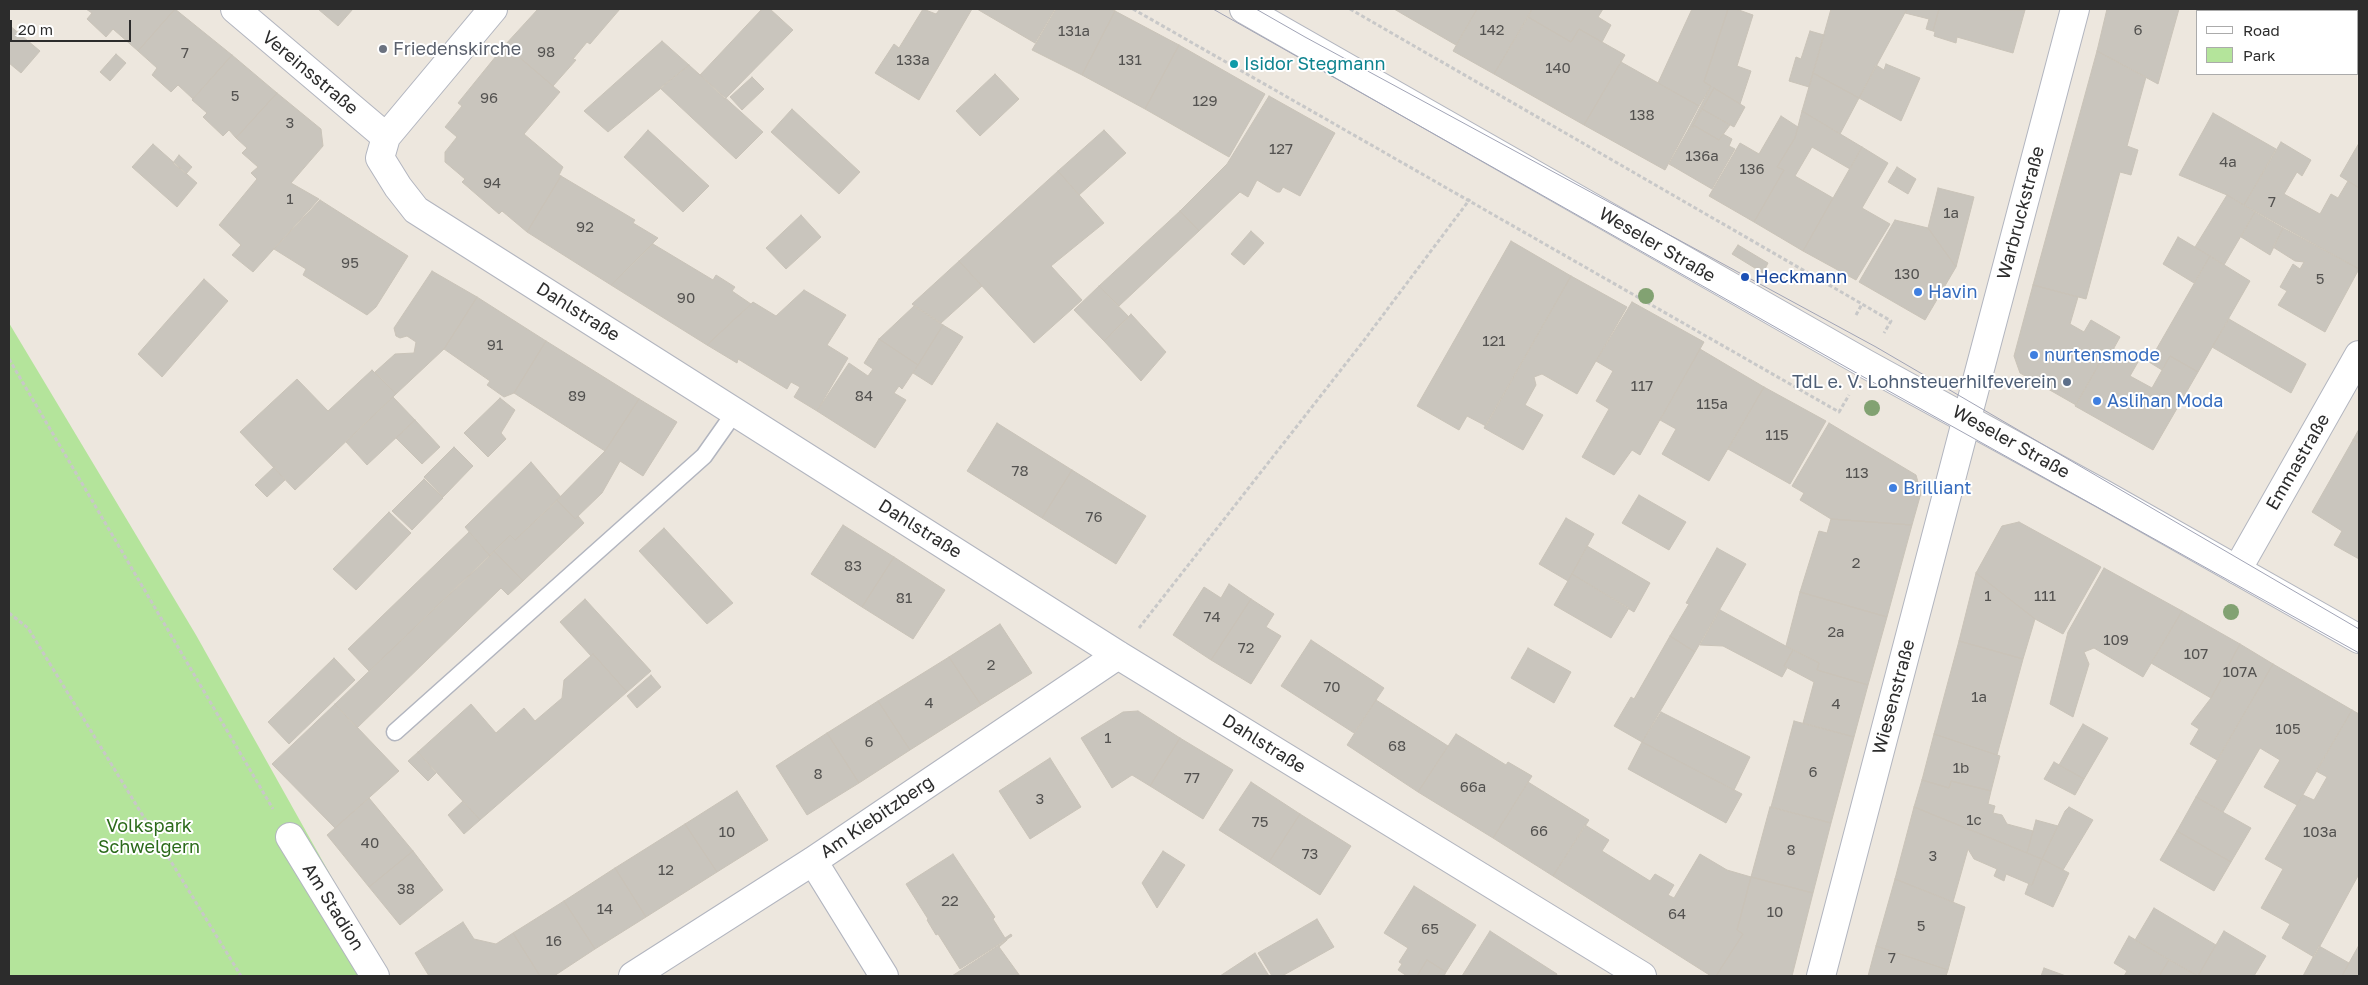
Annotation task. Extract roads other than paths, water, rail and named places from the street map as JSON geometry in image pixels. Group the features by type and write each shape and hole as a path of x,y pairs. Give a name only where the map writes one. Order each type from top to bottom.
{"street":[{"name":"Vereinsstraße","path":"235,9 386,137"},
{"name":"Dahlstraße","path":"493,9 386,137 380,158 398,187 416,210 1118,654 1642,976"},
{"name":"Weseler Straße","path":"1244,9 1866,364 1968,418 2359,640"},
{"name":"Warbruckstraße","path":"1968,418 2075,9"},
{"name":"Emmastraße","path":"2237,570 2359,355"},
{"name":"Wiesenstraße","path":"1821,976 1968,418"},
{"name":"Am Kiebitzberg","path":"634,976 813,861 1118,654"},
{"name":"Am Stadion","path":"290,837 375,976"},
{"path":"813,861 884,976"}],"lane":[{"path":"395,732 704,456 735,412"}],"tram line":[{"path":"1213,9 1860,375 2359,653"},
{"path":"1256,9 1876,347 2359,629"}],"place":[{"name":"Friedenskirche","path":"383,49"},
{"name":"Isidor Stegmann","path":"1234,64"},
{"name":"Heckmann","path":"1745,277"},
{"name":"Havin","path":"1918,292"},
{"name":"nurtensmode","path":"2034,355"},
{"name":"TdL e. V. Lohnsteuerhilfeverein","path":"2067,382"},
{"name":"Aslihan Moda","path":"2097,401"},
{"name":"Brilliant","path":"1893,488"}],"park label":[{"name":"Volkspark Schwelgern","path":"149,836"}]}
